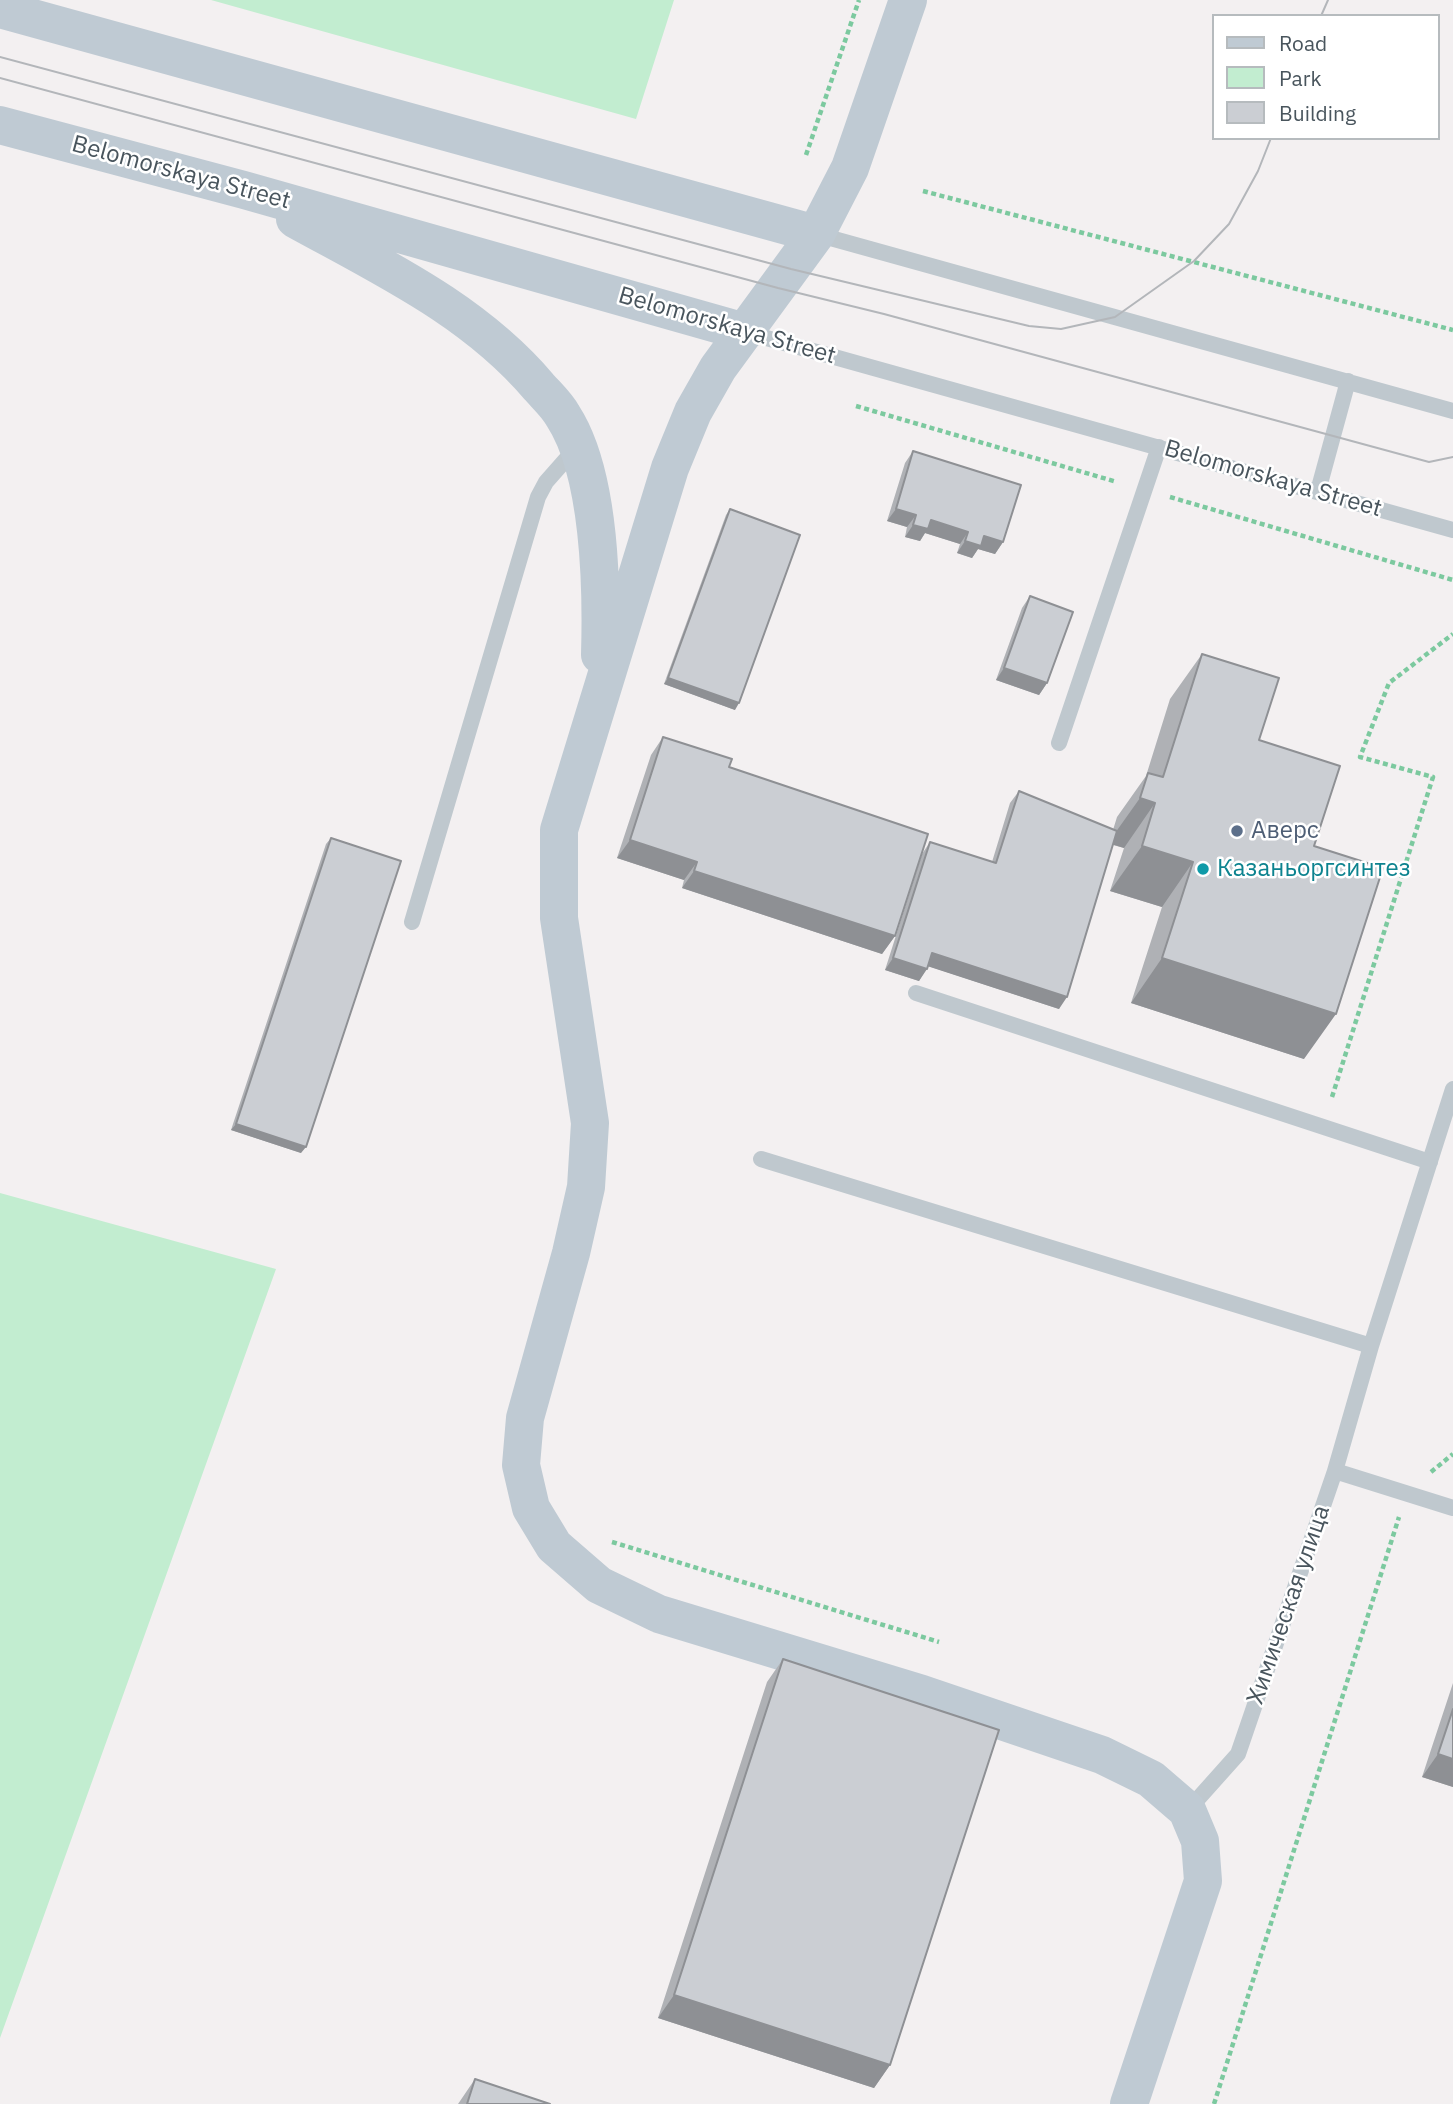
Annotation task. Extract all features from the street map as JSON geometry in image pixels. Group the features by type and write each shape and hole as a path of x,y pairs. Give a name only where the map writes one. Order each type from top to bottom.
{"main road":[{"path":"908,0 850,168 816,234 718,368 693,412 670,468 559,830 559,918 590,1123 586,1187 571,1253 525,1418 521,1465 531,1508 554,1546 598,1585 659,1614 922,1694 1102,1755 1150,1779 1188,1811 1200,1841 1203,1881 1129,2104"},
{"path":"0,9 816,234"},
{"name":"Belomorskaya Street","path":"0,125 243,190 745,332"},
{"path":"243,190 441,302 481,329 521,366 563,415 578,447 594,508 601,616 598,702"}],"lane":[{"path":"816,234 1453,411"},
{"name":"Belomorskaya Street","path":"745,332 1453,530"},
{"path":"1318,491 1348,381"},
{"path":"412,922 538,497 552,473 578,447"},
{"path":"1059,743 1159,447"},
{"path":"916,993 1430,1162"},
{"name":"Химическая улица","path":"1188,1811 1238,1754 1335,1472 1371,1346 1453,1089"},
{"path":"761,1159 1371,1346"},
{"path":"1335,1472 1453,1507"}],"path":[{"path":"806,155 859,0"},
{"path":"923,191 1453,330"},
{"path":"1332,1097 1433,777 1360,757 1389,683 1453,634"},
{"path":"1214,2104 1406,1494 1453,1454"},
{"path":"554,1546 608,1541 939,1642"}],"green space":[{"path":"211,0 674,0 636,119"},
{"path":"0,1193 276,1269 0,2038"}],"building":[{"path":"913,451 1021,485 1003,542 984,536 981,546 965,541 968,532 931,520 928,529 913,525 916,515 896,509"},
{"path":"730,509 800,535 739,703 668,678"},
{"path":"1030,596 1073,612 1047,683 1004,668"},
{"name":"Казаньоргсинтез","path":"1202,654 1279,678 1259,740 1340,766 1314,846 1383,868 1336,1014 1162,958 1193,862 1142,846 1155,803 1140,798 1148,773 1163,777"},
{"path":"663,737 732,759 729,767 928,834 895,936 694,871 697,862 630,840"},
{"path":"1019,791 1117,831 1067,997 932,953 927,969 893,958 930,842 996,863"},
{"path":"331,838 401,861 306,1147 236,1124"},
{"path":"783,1659 999,1730 890,2065 674,1995"},
{"path":"1453,1709 1453,1759 1438,1754"},
{"path":"475,2079 550,2104 467,2104"}],"tram line":[{"path":"1322,14 1328,0"},
{"path":"0,57 791,269 1029,326 1061,329 1115,317 1194,261 1229,224 1258,171 1270,140"},
{"path":"0,78 1429,462 1453,457"}],"place":[{"name":"Аверс","path":"1237,831"},
{"name":"Казаньоргсинтез","path":"1203,869"}]}
